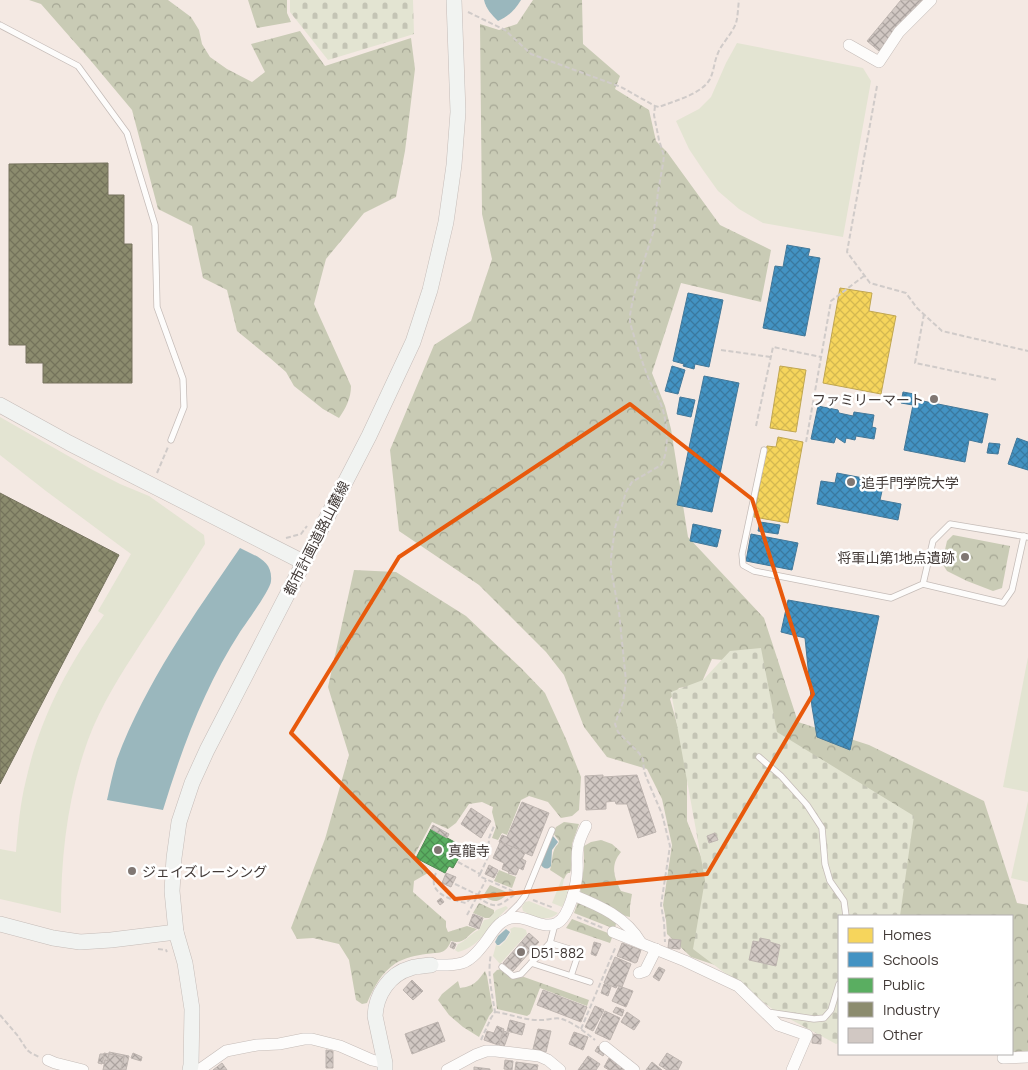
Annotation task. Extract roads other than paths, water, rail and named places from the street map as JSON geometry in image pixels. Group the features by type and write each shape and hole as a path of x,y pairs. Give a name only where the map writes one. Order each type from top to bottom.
{"street":[{"path":"849,45 879,62 899,32 931,0"},
{"name":"都市計画道路山麓線","path":"190,1070 192,1009 185,963 176,932 172,891 179,822 192,783 207,750 377,419 413,342 430,290 446,222 454,165 458,112 454,3"},
{"path":"0,405 69,443 303,562"},
{"path":"385,1067 375,1016 379,996 386,984 400,972 411,968 462,963 480,949 501,922 510,918 520,917 550,925 560,922 564,918 573,895 577,876 578,846 586,826"},
{"path":"573,895 610,912 631,930 641,943"},
{"path":"0,924 52,938 80,942 176,932"},
{"path":"617,933 685,961 738,986 778,1025 807,1036 792,1070"},
{"path":"639,972 645,970 660,951"},
{"path":"199,1070 226,1051 261,1044 279,1044 304,1039 312,1039 340,1046 385,1067"},
{"path":"605,1047 634,1070"},
{"path":"447,1070 486,1051 539,1056 548,1060 560,1070"},
{"path":"1003,1058 1028,1057"},
{"path":"48,1060 83,1070"}],"lane":[{"path":"0,25 78,66 127,133 155,225 157,307 183,379 184,407 171,440"},
{"path":"764,450 742,554 744,565 754,571 891,598 923,584 1003,603 1012,590 1026,536 950,524 933,541 923,584"},
{"path":"759,757 781,776 807,804 822,828 825,864 830,881 844,901 846,915"},
{"path":"501,922 525,896 552,830"},
{"path":"502,967 513,976 521,974 550,942 555,924"},
{"path":"550,942 579,952 571,976"},
{"path":"531,963 590,982"},
{"path":"765,1012 814,1019 824,1018 831,1010 838,987"}],"water":[{"path":"484,0 521,0 511,12 498,21 491,14"},
{"path":"240,548 257,556 266,563 271,574 270,585 227,653 205,696 186,741 163,810 107,800 117,759 142,703 172,650"},
{"path":"553,836 558,842 552,850 551,866 545,868 540,864"},
{"path":"506,929 510,932 505,940 497,945 495,942 498,936"}],"place":[{"name":"ファミリーマート","path":"934,399"},
{"name":"追手門学院大学","path":"851,482"},
{"name":"将軍山第1地点遺跡","path":"965,557"},
{"name":"真龍寺","path":"438,850"},
{"name":"ジェイズレーシング","path":"132,871"},
{"name":"D51-882","path":"521,952"}]}
